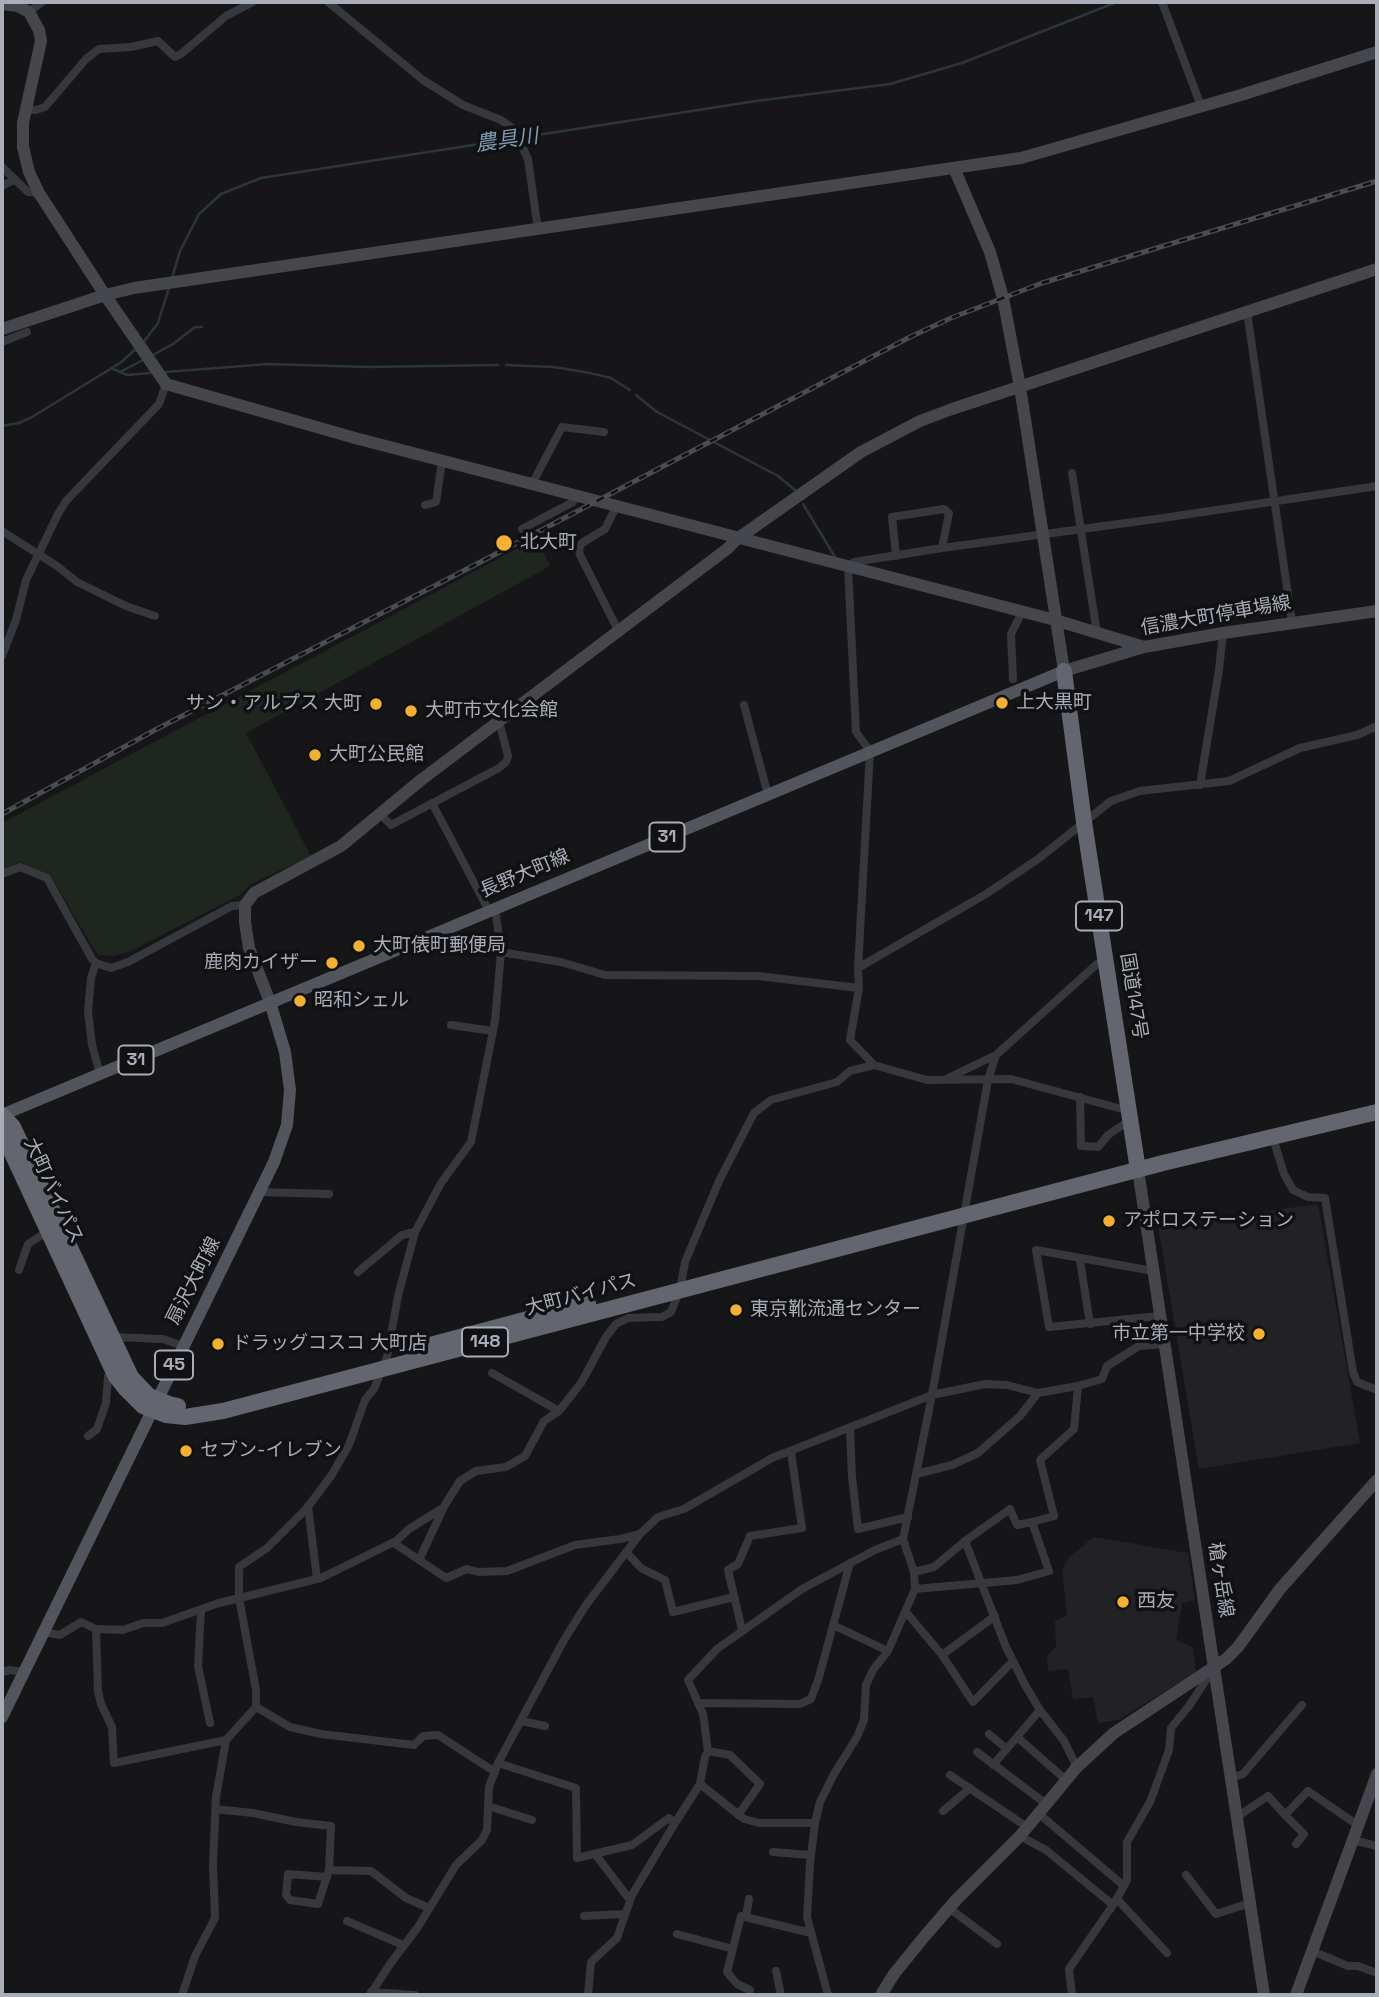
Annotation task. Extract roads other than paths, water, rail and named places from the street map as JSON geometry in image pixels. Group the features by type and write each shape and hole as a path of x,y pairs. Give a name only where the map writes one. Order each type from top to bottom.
{"highway":[{"name":"国道147号","path":"1064,671 1084,822 1137,1166"},
{"path":"1137,1166 1377,1102"},
{"path":"1137,1166 1273,1138 1377,1112"},
{"name":"大町バイパス","path":"2,1116 3,1134 112,1368 133,1397 174,1416 205,1415 384,1363 1137,1166"},
{"name":"大町バイパス","path":"2,1116 13,1127 131,1377 155,1405"}],"main road":[{"name":"長野大町線","path":"2,1116 1064,671"},
{"name":"扇沢大町線","path":"2,1717 259,1192 287,1125 290,1090 285,1052 270,1002"}],"street":[{"path":"29,12 42,2"},
{"path":"25,110 45,107 86,59 99,49 131,47 158,41 175,57 226,16 253,2"},
{"path":"328,2 422,80 463,105 501,120 514,129 525,152 538,230"},
{"path":"1162,2 1201,106"},
{"path":"2,4 18,6 29,12 39,30 41,41 25,110 22,135 25,162 39,193 166,384 442,461 1022,612 1144,648"},
{"path":"2,329 105,295 161,284 1021,158 1377,52"},
{"path":"2,167 28,192 39,193"},
{"path":"954,168 981,227 997,275 1020,387 1064,671"},
{"path":"2,186 14,180"},
{"path":"270,1002 249,948 245,922 246,905 254,893 341,846 737,538 861,452 895,433 952,409 1377,269"},
{"path":"1247,312 1293,622"},
{"path":"2,342 27,332"},
{"path":"2,656 16,620 26,580 66,501 159,404 166,384"},
{"path":"532,484 562,426 604,432"},
{"path":"425,505 436,502 442,461"},
{"path":"1072,472 1097,633"},
{"path":"848,566 854,562 942,548 1377,486"},
{"path":"522,529 573,502 578,496"},
{"path":"616,507 605,528 582,543 579,550 618,632"},
{"path":"896,556 892,517 944,509 949,513 942,548"},
{"path":"2,531 77,582 104,596 155,615"},
{"path":"848,566 856,732 870,751 859,988 850,1040 874,1065"},
{"name":"信濃大町停車場線","path":"1064,671 1144,648 1223,633 1377,611"},
{"path":"1013,679 1011,634 1022,612"},
{"path":"1200,785 1223,633"},
{"path":"744,705 768,795"},
{"path":"380,814 391,825 506,762 508,756 499,721"},
{"path":"858,968 986,894 1038,859 1111,801 1123,795 1140,790 1229,781 1300,748 1357,735 1377,726"},
{"path":"182,1995 195,1956 215,1918 215,1809 226,1740 256,1707 257,1690 239,1598 239,1567 267,1548 308,1506 331,1476 349,1445 365,1400 374,1389 384,1363 415,1232 442,1183 471,1142 493,1031 501,952 492,910 432,803"},
{"path":"2,874 20,867 47,878 96,963 111,968 232,906 246,905"},
{"path":"501,952 561,962 605,975 758,976 859,988"},
{"path":"945,1079 996,1055 1097,964 1106,959"},
{"path":"96,963 91,978 88,1011 92,1045 100,1074"},
{"path":"451,1024 493,1031"},
{"path":"828,1995 807,1917 815,1823 820,1802 858,1737 864,1720 866,1685 873,1670 888,1651 915,1589 914,1572 903,1539 932,1395 988,1080 996,1055"},
{"path":"419,1560 443,1508 460,1481 476,1471 506,1466 525,1456 544,1421 559,1410 581,1383 616,1324 628,1318 666,1316 671,1312 681,1285 685,1262 719,1181 754,1112 771,1100 837,1082 850,1071 874,1065 928,1080 1010,1079 1080,1097 1130,1116 1098,1147 1081,1146 1080,1097"},
{"path":"1273,1138 1284,1174 1293,1190 1308,1197 1325,1198 1353,1371 1357,1382 1377,1390"},
{"name":"槍ヶ岳線","path":"1137,1166 1264,1995"},
{"path":"259,1192 329,1194"},
{"path":"19,1270 28,1244 48,1231"},
{"path":"358,1272 402,1235 415,1232"},
{"path":"1153,1271 1036,1250 1049,1326 1159,1316"},
{"path":"1080,1260 1090,1324"},
{"path":"110,1337 163,1339 183,1346"},
{"path":"371,1994 418,1927 456,1865 482,1840 487,1830 489,1787 497,1768 586,1605 640,1534 658,1517 684,1509 772,1458 932,1395 985,1384 1007,1385 1038,1393 1078,1385 1102,1379 1107,1366 1139,1346 1164,1344"},
{"path":"88,1436 97,1429 106,1403 108,1376 112,1368"},
{"path":"492,1373 559,1410"},
{"path":"914,1572 934,1567 1010,1509 1017,1525 1054,1516 1040,1460 1074,1429 1078,1385"},
{"path":"916,1474 952,1465 978,1453 1020,1416 1038,1393"},
{"path":"850,1428 858,1529 908,1517"},
{"path":"742,1630 728,1570 738,1564 750,1536 802,1528 791,1452"},
{"path":"881,1995 894,1974 949,1908 1023,1831 1077,1766 1114,1733 1214,1667 1238,1647 1280,1589 1377,1479"},
{"path":"308,1506 317,1579"},
{"path":"43,1632 60,1635 81,1622 96,1629 123,1630 144,1623 162,1623 239,1598 317,1579 394,1543 443,1508"},
{"path":"915,1589 1017,1580 1049,1571 1032,1522"},
{"path":"394,1543 446,1578 467,1569 478,1572 508,1571 575,1545 640,1534"},
{"path":"588,1995 591,1962 617,1938 630,1900 674,1823 700,1784 708,1751 703,1714 688,1680 717,1649 802,1589 875,1550 903,1539"},
{"path":"965,1541 1013,1661 1040,1710 1064,1741 1077,1766"},
{"path":"627,1553 641,1568 665,1580 673,1612 734,1597"},
{"path":"698,1703 800,1704 811,1699 850,1563"},
{"path":"201,1611 198,1666 209,1723"},
{"path":"906,1612 942,1655 973,1702 1013,1661"},
{"path":"942,1655 995,1616"},
{"path":"833,1625 888,1651"},
{"path":"96,1629 98,1691 112,1727 114,1763 226,1740"},
{"path":"1072,1995 1069,1969 1125,1886 1127,1842 1150,1802 1169,1751 1171,1727 1195,1698 1214,1667"},
{"path":"2,1672 24,1672"},
{"path":"1231,1778 1243,1774 1302,1705"},
{"path":"256,1707 290,1727 321,1734 414,1745 422,1736 438,1735 497,1768 576,1788 577,1858 632,1845 668,1818 674,1823"},
{"path":"993,1765 1040,1710"},
{"path":"521,1721 545,1726"},
{"path":"989,1734 1007,1749"},
{"path":"1017,1737 1066,1780"},
{"path":"708,1751 730,1755 760,1784 738,1815"},
{"path":"977,1752 1125,1886"},
{"path":"1296,1995 1377,1774"},
{"path":"950,1775 1115,1902 1167,1953"},
{"path":"700,1784 744,1819 759,1823 815,1823"},
{"path":"943,1811 970,1788"},
{"path":"1285,1815 1308,1791 1359,1826"},
{"path":"1237,1817 1268,1796 1304,1834 1296,1844"},
{"path":"488,1806 532,1820"},
{"path":"215,1809 253,1812 296,1822 331,1826 328,1874 318,1904 290,1900 286,1895 288,1874 328,1874 371,1871 406,1898 429,1908"},
{"path":"1353,1840 1377,1846"},
{"path":"773,1852 811,1855"},
{"path":"596,1855 630,1900"},
{"path":"1186,1875 1216,1914 1250,1903"},
{"path":"746,1917 749,1899"},
{"path":"949,1908 997,1944"},
{"path":"584,1916 625,1914"},
{"path":"749,1995 750,1990 737,1984 727,1972 741,1916 811,1933"},
{"path":"347,1921 403,1945"},
{"path":"677,1934 733,1949"},
{"path":"1312,1951 1348,1966 1358,1966 1377,1973"},
{"path":"776,1971 781,1995"},
{"path":"371,1994 415,1995"}],"waterway":[{"name":"農具川","path":"172,278 180,251 199,214 221,194 261,178 756,101 890,84 962,63 1117,2"},
{"name":"農具川","path":"142,344 158,323 169,288"},
{"path":"151,356 195,327 202,327"},
{"name":"農具川","path":"2,426 32,417 120,363 137,348"},
{"path":"120,372 145,359"},
{"path":"166,372 268,364 368,367 498,365"},
{"path":"506,365 554,367 590,373 611,378 630,390"},
{"path":"111,368 127,375 150,373"},
{"path":"636,395 657,412 778,476 795,490"},
{"path":"803,504 835,557"}],"railway":[{"path":"2,814 155,730 951,318 1042,283 1377,181"}],"place":[{"name":"北大町","path":"504,543"},
{"name":"上大黒町","path":"1002,703"},
{"name":"サン・アルプス 大町","path":"376,704"},
{"name":"大町市文化会館","path":"411,711"},
{"name":"大町公民館","path":"315,755"},
{"name":"大町俵町郵便局","path":"359,946"},
{"name":"鹿肉カイザー","path":"332,963"},
{"name":"昭和シェル","path":"300,1001"},
{"name":"アポロステーション","path":"1109,1221"},
{"name":"東京靴流通センター","path":"736,1310"},
{"name":"市立第一中学校","path":"1259,1334"},
{"name":"ドラッグコスコ 大町店","path":"218,1344"},
{"name":"セブン-イレブン","path":"186,1451"},
{"name":"西友","path":"1123,1602"}]}
